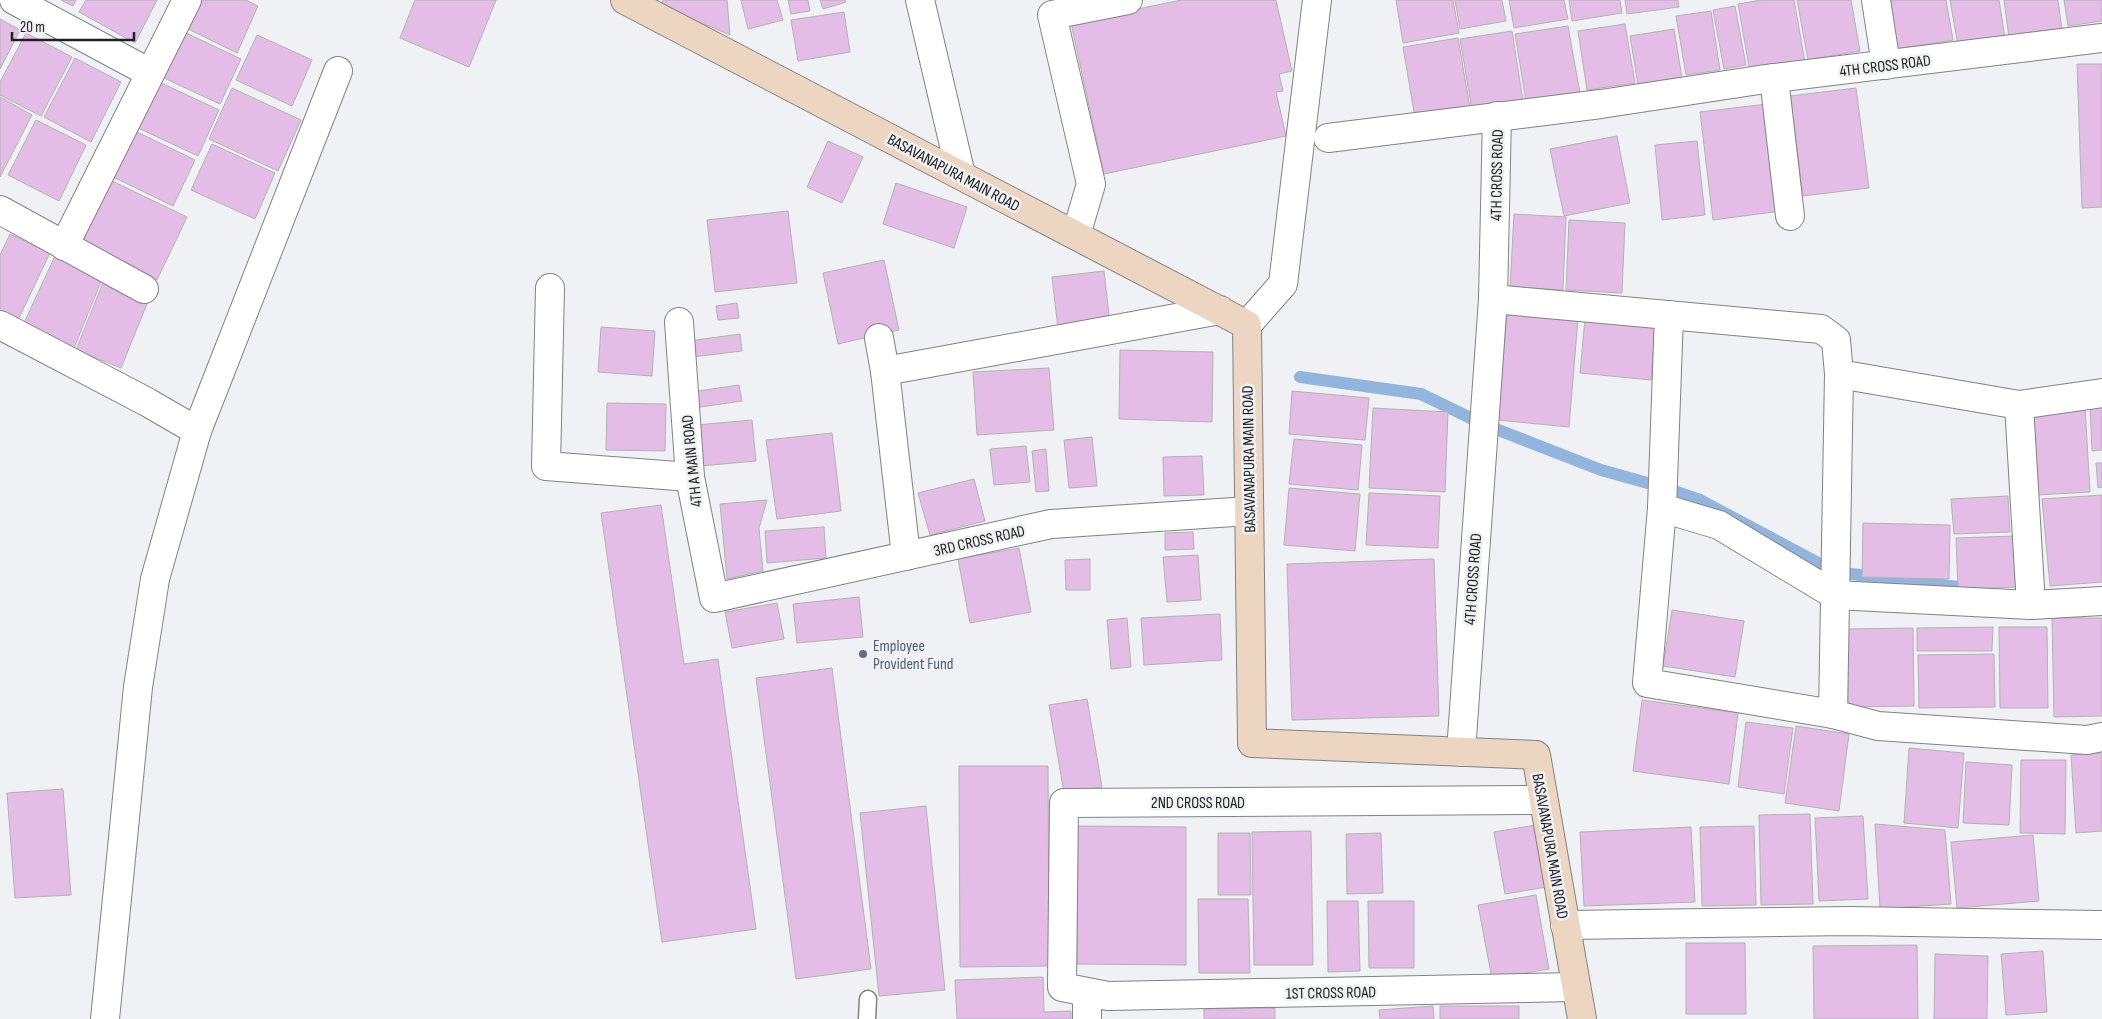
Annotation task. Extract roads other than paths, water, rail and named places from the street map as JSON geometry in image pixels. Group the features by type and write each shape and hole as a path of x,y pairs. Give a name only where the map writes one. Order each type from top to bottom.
{"street":[{"path":"14,0 150,72"},
{"path":"64,246 187,0"},
{"name":"BASAVANAPURA MAIN ROAD","path":"625,0 1247,325 1252,743 1536,755 1582,1019"},
{"path":"920,0 961,175"},
{"path":"1076,235 1091,184 1052,15 1128,0"},
{"path":"1247,325 1284,284 1316,0"},
{"path":"1876,0 1886,65"},
{"name":"4TH CROSS ROAD","path":"1460,752 1493,299 1497,116 1601,104 1774,78 2102,38"},
{"path":"106,1019 138,687 155,579 197,431 338,70"},
{"path":"1774,78 1790,216"},
{"path":"1328,138 1497,116"},
{"path":"0,210 144,289"},
{"path":"550,288 546,466 690,477"},
{"path":"1493,299 1821,329 1836,340 1839,374 1833,714"},
{"path":"885,371 1220,310"},
{"path":"1669,315 1662,508 1648,683 1833,714 1878,726 2087,740 2102,736"},
{"name":"4TH A MAIN ROAD","path":"679,322 690,477 714,598"},
{"path":"0,325 147,402 197,431"},
{"path":"879,338 885,371 906,556"},
{"path":"1839,374 2019,405 2102,393"},
{"path":"2019,405 2031,605"},
{"path":"1662,508 1719,525 1835,595 2031,605 2102,601"},
{"name":"3RD CROSS ROAD","path":"714,598 1051,524 1249,511"},
{"name":"2ND CROSS ROAD","path":"1087,1006 1062,987 1064,803 1543,800"},
{"path":"1565,924 1849,922 2102,925"},
{"name":"1ST CROSS ROAD","path":"1087,1006 1116,996 1576,987"}],"lane":[{"path":"867,1019 868,999"}],"waterway":[{"path":"1300,377 1421,394 1483,424 1601,470 1700,500 1835,572 1975,589"}],"place":[{"name":"Employee Provident Fund","path":"863,654"}]}
